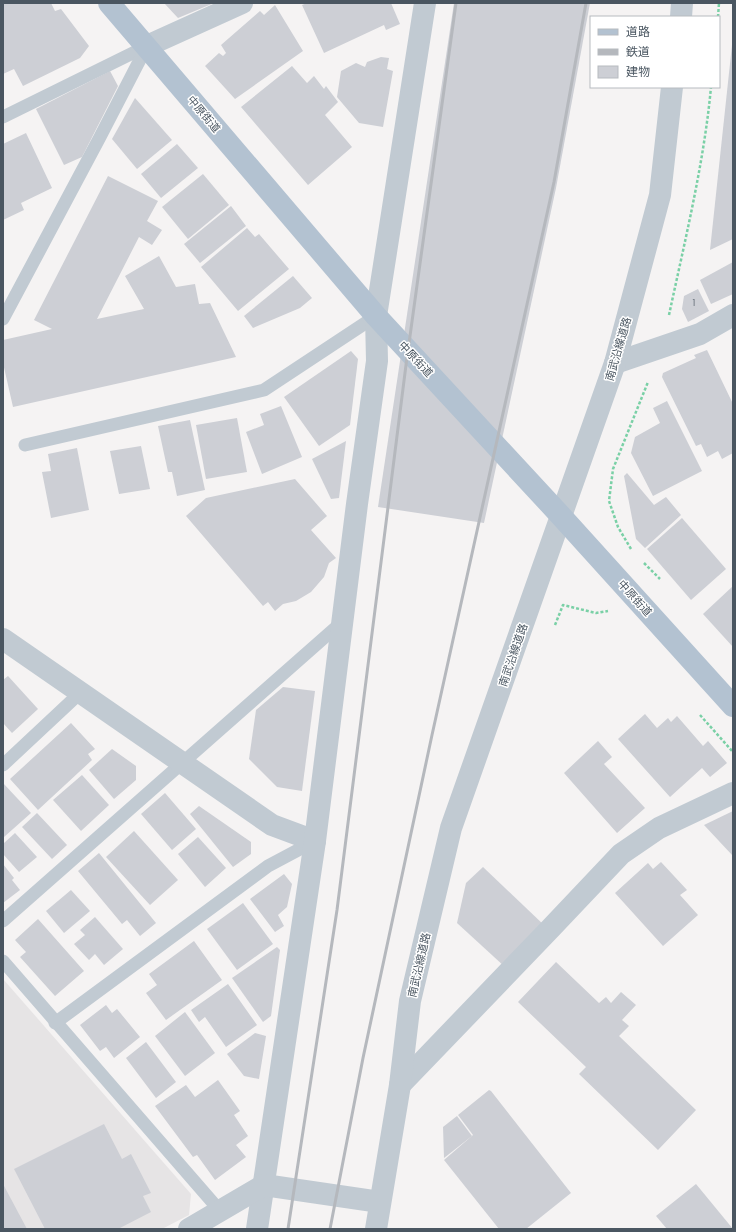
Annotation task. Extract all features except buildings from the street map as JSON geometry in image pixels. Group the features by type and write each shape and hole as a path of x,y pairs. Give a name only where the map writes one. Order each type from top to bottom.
{"main road":[{"name":"中原街道","path":"109,3 376,316 561,516 733,706"}],"street":[{"path":"147,46 242,3"},
{"path":"257,1229 315,842 357,504 377,361 376,316 426,3"},
{"path":"681,16 682,3"},
{"name":"南武沿線道路","path":"376,1229 400,1086 410,1001 451,828 616,363 660,195 672,88"},
{"path":"616,363 700,334 733,315"},
{"path":"3,639 272,825 315,842"},
{"path":"400,1086 621,854 659,828 733,793"},
{"path":"189,1229 221,1212 264,1185 380,1202"}],"lane":[{"path":"3,117 147,46"},
{"path":"3,319 147,46"},
{"path":"25,445 264,390 376,316"},
{"path":"3,921 343,621"},
{"path":"3,765 80,693"},
{"path":"55,1022 268,866 315,842"},
{"path":"3,961 221,1212"}],"path":[{"path":"718,16 719,3"},
{"path":"668,320 694,197 711,88"},
{"path":"632,550 618,527 609,501 613,469 649,380"},
{"path":"643,562 660,579"},
{"path":"554,627 563,605 596,612 607,611 612,617"},
{"path":"696,711 733,752"}],"shaded area":[{"path":"3,979 191,1194 189,1215 162,1229 3,1229"}],"railway":[{"path":"288,1229 337,910 406,365 456,3"},
{"path":"330,1229 363,1058 432,735 554,182 586,3"}]}
